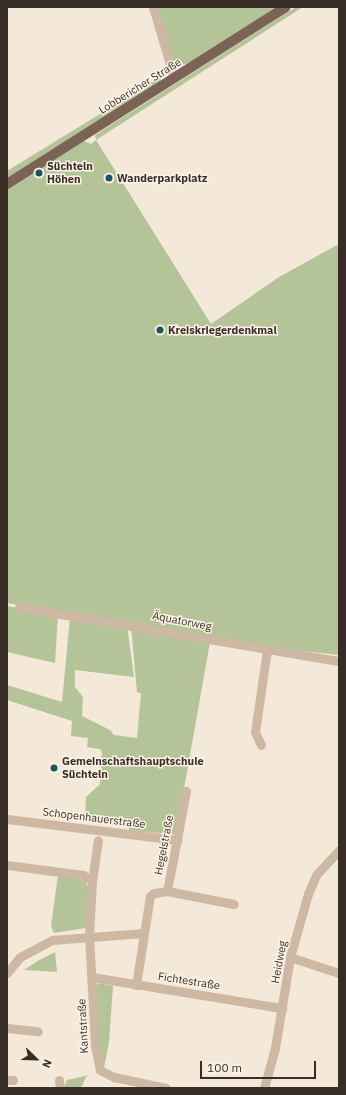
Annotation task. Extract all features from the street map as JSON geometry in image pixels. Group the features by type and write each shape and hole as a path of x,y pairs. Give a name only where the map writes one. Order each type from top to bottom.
{"main road":[{"name":"Lobbericher Straße","path":"7,184 286,7"}],"street":[{"path":"153,7 174,78"},
{"name":"Äquatorweg","path":"19,607 131,624 267,650 339,661"},
{"path":"261,745 255,732 267,650"},
{"name":"Hegelstraße","path":"136,985 150,896 154,893 167,891 178,840 186,791"},
{"name":"Schopenhauerstraße","path":"7,820 178,840"},
{"name":"Kantstraße","path":"98,840 92,881 89,936 96,1056 100,1070 114,1077 166,1088"},
{"name":"Heidweg","path":"264,1088 282,1008 290,957 308,894 316,875 339,850"},
{"path":"7,865 83,875 92,881"},
{"path":"167,891 234,904"},
{"path":"7,971 20,956 52,940 144,933"},
{"path":"290,957 339,973"},
{"name":"Fichtestraße","path":"92,977 282,1008"},
{"path":"7,1028 38,1031"}],"green space":[{"path":"155,7 279,7 190,63 180,65 169,57"},
{"path":"296,7 303,7 96,140 95,135"},
{"path":"162,76 159,83 7,179 7,171"},
{"path":"96,140 211,324 279,277 339,244 339,655 267,647 7,603 7,188 84,141 91,144"},
{"path":"7,606 58,615 55,663 7,652"},
{"path":"70,617 127,626 134,677 75,670 75,687 83,697 82,716 110,730 114,735 137,738 141,693 137,692 131,626 210,642 176,834 129,831 129,825 85,818 86,797 100,784 102,752 100,749 87,747 88,738 71,736 72,721 7,700 7,685 62,702"},
{"path":"58,875 85,881 88,887 86,928 54,933 51,926"},
{"path":"55,952 57,972 24,970 36,962"},
{"path":"99,983 113,986 109,1042 104,1068 100,1061 96,986"},
{"path":"90,1075 86,1077 81,1088 64,1088 67,1080"}],"place":[{"name":"Süchteln Höhen","path":"39,173"},
{"name":"Wanderparkplatz","path":"109,178"},
{"name":"Kreiskriegerdenkmal","path":"160,330"},
{"name":"Gemeinschaftshauptschule Süchteln","path":"54,768"}]}
